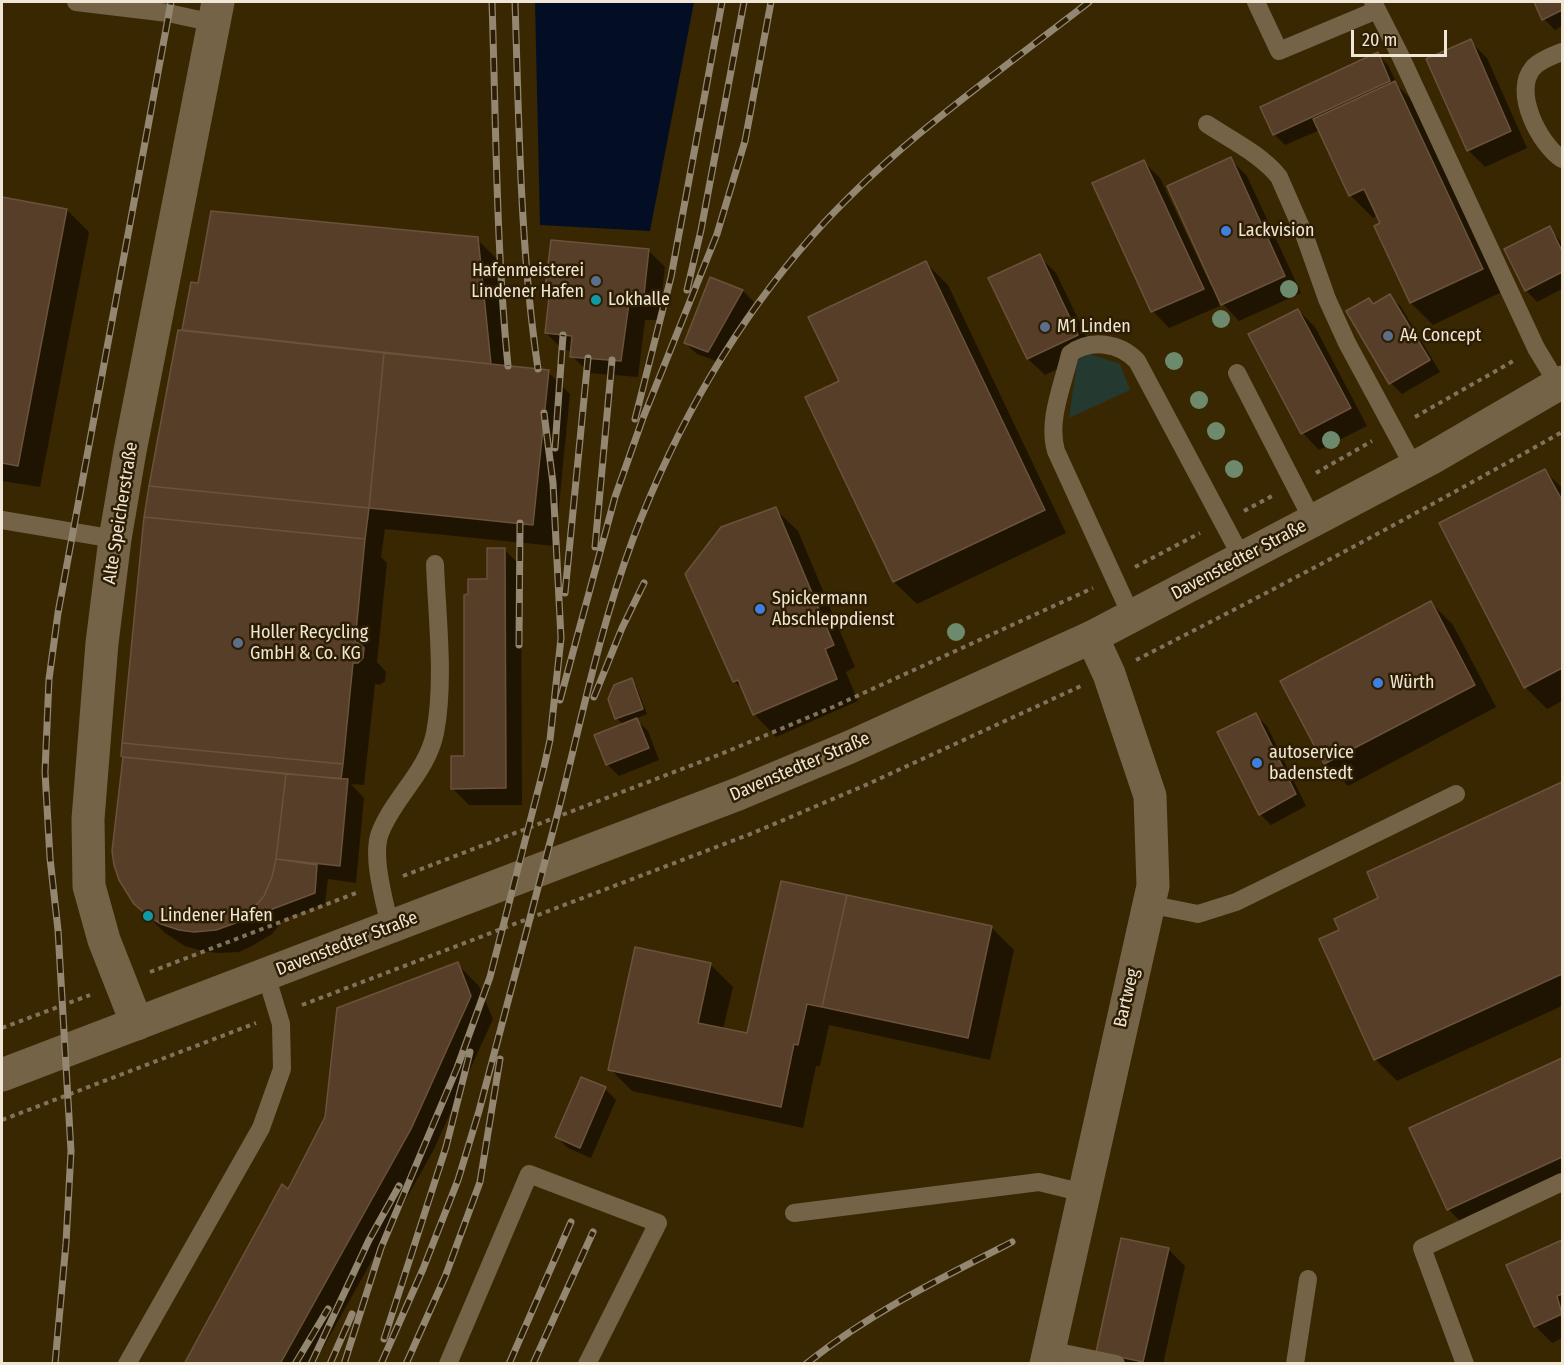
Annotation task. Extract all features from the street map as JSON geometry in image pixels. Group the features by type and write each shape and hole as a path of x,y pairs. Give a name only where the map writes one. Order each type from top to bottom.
{"street":[{"name":"Alte Speicherstraße","path":"138,1024 104,940 89,886 89,807 102,643 115,539 130,451 216,12"},
{"name":"Davenstedter Straße","path":"2,1075 748,790 850,747 1092,637 1561,387"},
{"name":"Bartweg","path":"1048,1357 1153,886 1150,796 1109,674 1092,637"}],"lane":[{"path":"76,2 168,13 216,12"},
{"path":"1256,2 1279,51 1375,6 1536,348 1561,387"},
{"path":"1563,52 1533,67 1525,85 1527,108 1540,135 1563,159"},
{"path":"1207,124 1260,160 1279,177 1347,343 1414,467"},
{"path":"1132,616 1056,452 1052,437 1070,354 1086,345 1119,347 1137,361 1242,558"},
{"path":"1237,373 1313,521"},
{"path":"2,520 115,539"},
{"path":"390,927 377,865 380,834 421,770 434,736 440,700 435,564"},
{"path":"1148,904 1198,914 1236,902 1456,794"},
{"path":"127,1364 261,1128 282,1070 281,1024 266,975"},
{"path":"448,1364 529,1174 658,1223 587,1364"},
{"path":"794,1213 1039,1182 1084,1193"},
{"path":"1465,1364 1422,1248 1563,1182"},
{"path":"1295,1364 1308,1279"},
{"path":"1048,1357 1116,1364"}],"path":[{"path":"2,1028 721,754 833,707 1075,598 1294,485 1536,348"}],"shaded area":[{"path":"2,2 1562,2 1562,1363 2,1364"}],"green space":[{"path":"1087,353 1120,364 1130,390 1069,418 1078,356"}],"water":[{"path":"535,2 694,2 650,231 540,225"}],"building":[{"path":"1534,2 1562,2 1562,10 1542,20"},
{"path":"1471,39 1511,131 1467,151 1426,59"},
{"path":"1378,52 1390,81 1273,135 1260,107"},
{"path":"1395,81 1483,269 1410,303 1374,226 1380,223 1364,189 1349,196 1313,119"},
{"name":"Lackvision","path":"1231,157 1285,276 1221,305 1167,186"},
{"path":"1144,160 1204,289 1151,312 1092,183"},
{"path":"2,197 67,209 18,466 2,463"},
{"path":"211,211 478,237 491,364 182,330 191,282 198,283"},
{"path":"1550,226 1562,251 1562,272 1525,291 1504,249"},
{"name":"Lokhalle","path":"551,240 649,249 643,304 629,303 621,361 570,357 572,336 545,333 549,297 544,296"},
{"path":"1040,254 1078,335 1027,359 988,278"},
{"path":"926,261 1045,510 893,582 805,397 839,381 808,317"},
{"path":"710,277 743,290 708,352 684,343"},
{"name":"A4 Concept","path":"1390,294 1430,360 1389,384 1346,311 1369,298 1373,304"},
{"path":"1298,309 1351,408 1301,434 1248,334"},
{"path":"178,330 384,353 369,508 149,486"},
{"path":"384,353 549,370 533,525 369,508"},
{"path":"1545,469 1562,500 1562,668 1524,688 1439,523"},
{"path":"149,486 369,508 365,539 144,517"},
{"name":"Spickermann Abschleppdienst","path":"776,507 834,645 825,649 837,679 753,715 738,680 733,682 685,574 721,527"},
{"path":"144,517 365,539 355,642 364,648 363,658 358,663 353,663 343,764 122,743"},
{"path":"487,548 505,548 506,788 451,789 451,756 464,756 464,595 468,594 468,579 487,579"},
{"path":"1431,601 1475,685 1324,764 1280,681"},
{"path":"632,678 643,709 615,719 608,699 614,685"},
{"name":"autoservice badenstedt","path":"1256,713 1296,794 1259,815 1217,732"},
{"path":"637,718 649,748 606,765 594,735"},
{"path":"122,743 343,764 341,779 123,757 121,756"},
{"path":"123,757 286,774 272,877 264,896 250,912 230,925 216,930 194,932 161,924 134,904 119,880 112,851"},
{"path":"286,774 348,779 340,866 276,859"},
{"path":"1562,782 1562,974 1374,1060 1319,939 1339,930 1334,919 1378,898 1367,872"},
{"path":"276,859 317,865 315,893 230,925 250,912 264,896"},
{"path":"781,881 847,895 822,1007 807,1004 798,1045 794,1044 781,1107 608,1070 635,947 711,963 698,1023 747,1033"},
{"path":"847,895 992,926 968,1038 822,1007"},
{"path":"458,962 471,996 411,1129 280,1364 184,1364 282,1184 288,1189 325,1117 337,1008"},
{"path":"1562,1058 1562,1157 1447,1210 1409,1128"},
{"path":"581,1077 606,1087 580,1148 555,1137"},
{"path":"1121,1238 1169,1248 1143,1362 1096,1352"},
{"path":"1562,1240 1562,1294 1557,1296 1562,1314 1534,1327 1506,1265"}],"railway":[{"path":"55,1364 66,1243 71,1151 58,930 50,858 45,772 49,679 58,613 171,2"},
{"path":"492,2 499,230 508,366"},
{"path":"515,2 524,231 538,369"},
{"path":"635,419 671,277 722,2"},
{"path":"687,290 701,230 744,2"},
{"path":"560,700 615,497 643,418 717,234 745,141 771,2"},
{"path":"381,1364 423,1269 458,1180 479,1111 592,674 621,572 650,498 688,418 709,379 757,304 784,269 844,202 946,112 1089,2"},
{"path":"555,448 563,335"},
{"path":"565,593 588,358"},
{"path":"595,547 612,360"},
{"path":"344,1364 381,1248 457,1068 490,977 550,740 561,638 553,483 544,413"},
{"path":"519,645 520,523"},
{"path":"594,697 622,628 644,583"},
{"path":"384,1339 446,1147 470,1052"},
{"path":"406,1364 445,1277 480,1182 500,1059"},
{"path":"311,1364 369,1240 399,1186"},
{"path":"509,1364 571,1222"},
{"path":"533,1364 593,1232"},
{"path":"806,1364 880,1313 1012,1242"},
{"path":"295,1364 328,1309"},
{"path":"330,1364 352,1314"}],"place":[{"name":"Lackvision","path":"1226,231"},
{"name":"Hafenmeisterei Lindener Hafen","path":"596,281"},
{"name":"Lokhalle","path":"596,300"},
{"name":"M1 Linden","path":"1045,327"},
{"name":"A4 Concept","path":"1388,336"},
{"name":"Spickermann Abschleppdienst","path":"760,609"},
{"name":"Holler Recycling GmbH & Co. KG","path":"238,643"},
{"name":"Würth","path":"1378,683"},
{"name":"autoservice badenstedt","path":"1257,763"},
{"name":"Lindener Hafen","path":"148,916"}]}
